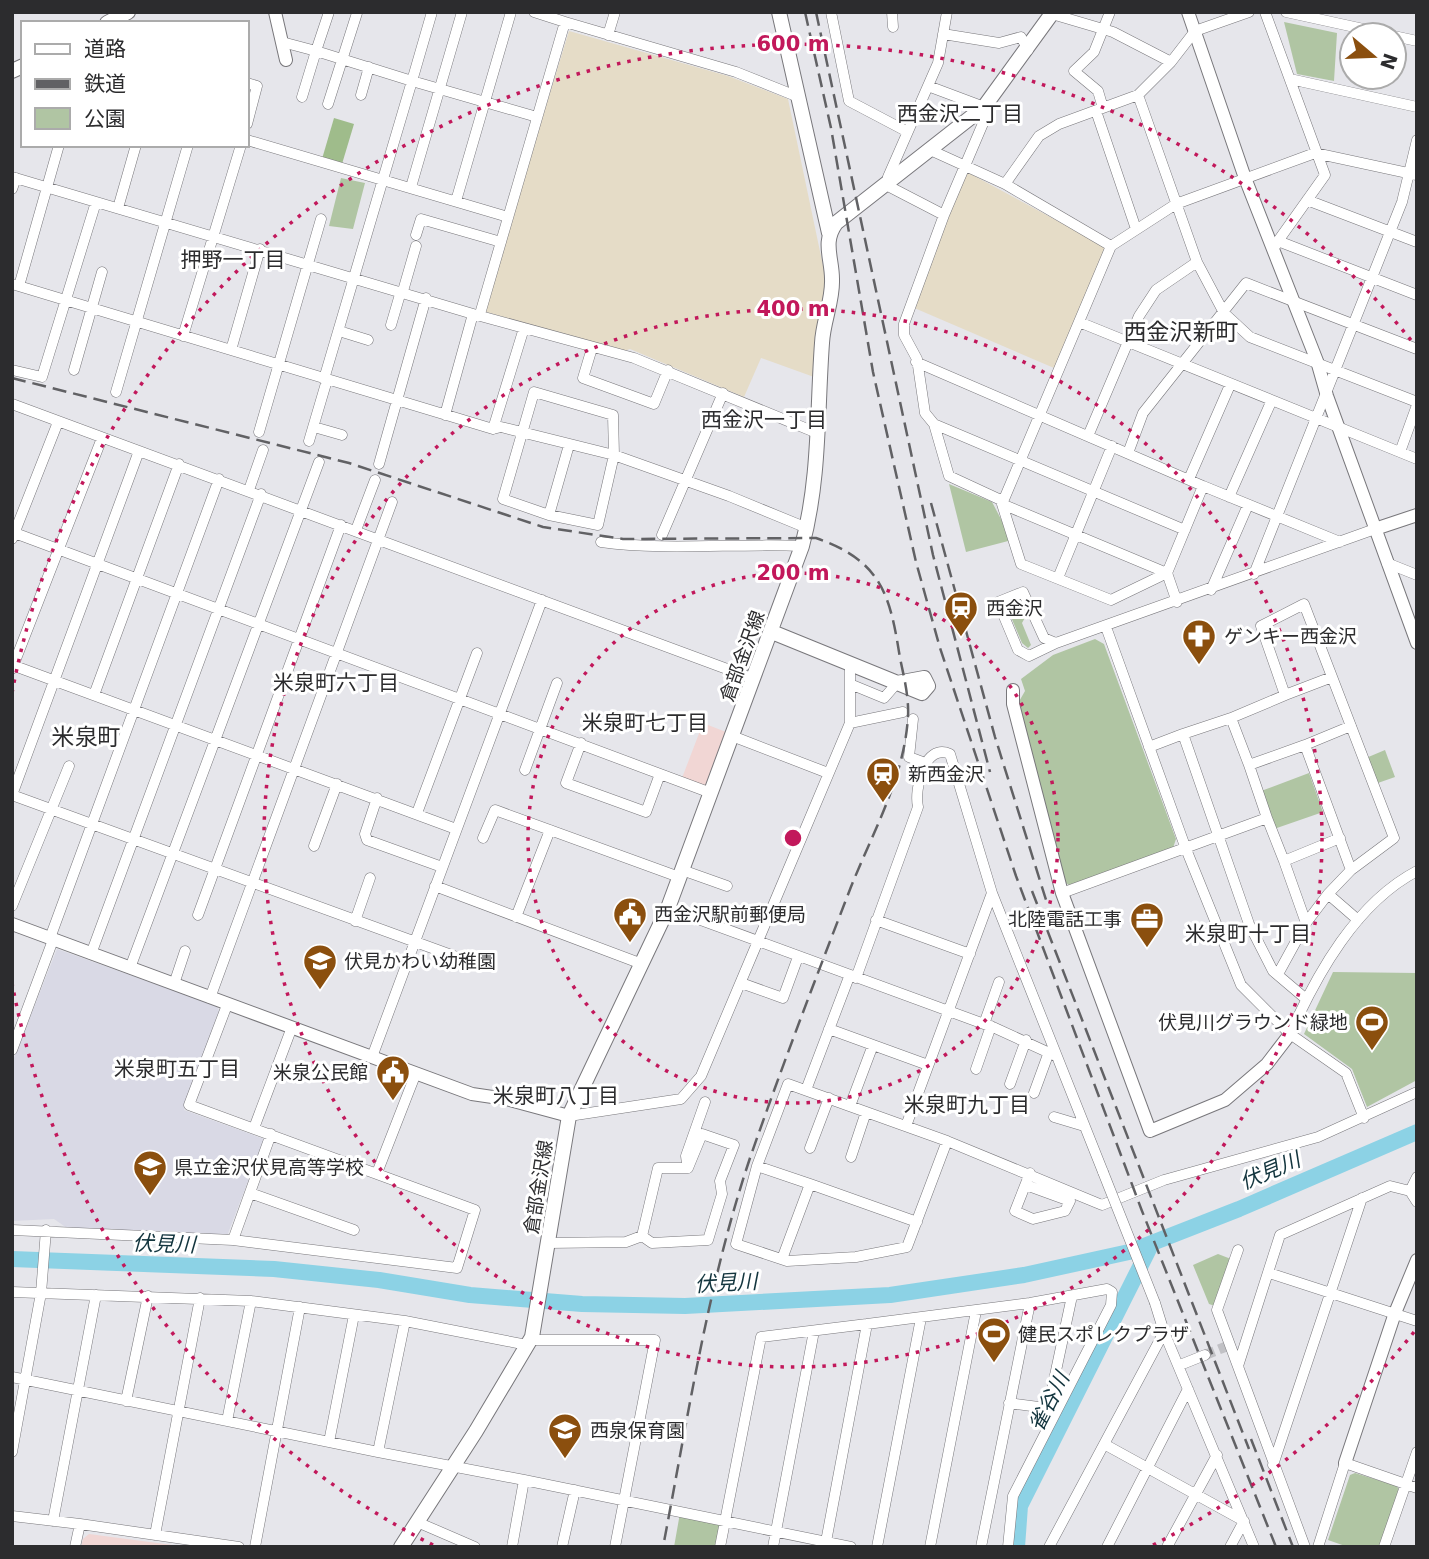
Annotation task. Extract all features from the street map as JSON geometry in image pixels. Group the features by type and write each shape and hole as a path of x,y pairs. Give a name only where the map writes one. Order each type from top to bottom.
{"main road":[{"name":"倉部金沢線","path":"529,1341 569,1116 668,908 772,632 802,545 813,503 823,326 832,278 828,254 829,233 779,12"},
{"path":"829,233 836,223 888,186 928,149 986,104 1028,50 1052,13"},
{"path":"772,632 897,683"},
{"path":"401,1547 529,1341"}],"street":[{"path":"275,12 286,60"},
{"path":"302,97 329,12"},
{"path":"309,441 432,12"},
{"path":"411,187 462,12"},
{"path":"456,201 511,12"},
{"path":"534,12 562,18 608,35 736,72 796,96"},
{"path":"608,35 615,12"},
{"path":"831,12 849,101 906,131"},
{"path":"892,12 893,27"},
{"path":"944,215 888,186 906,131 938,63 947,12"},
{"path":"1110,12 1094,52 1074,71 1098,91 1100,110 1136,229"},
{"path":"1188,12 1245,178 1276,245 1292,301 1317,361 1326,396 1417,643"},
{"path":"1005,184 1039,136 1059,124 1138,95 1171,62 1195,31 1250,12"},
{"path":"1265,12 1325,175 1276,245"},
{"path":"1286,12 1338,23"},
{"path":"328,104 356,13"},
{"path":"1052,13 1101,29 1171,62"},
{"path":"444,415 509,216 562,18"},
{"path":"943,34 999,43 1021,37 1028,50"},
{"path":"282,42 537,117"},
{"path":"361,95 369,67"},
{"path":"1290,79 1417,107"},
{"path":"248,83 257,86 248,120"},
{"path":"928,86 986,104 987,114 944,215 904,324 904,335 916,362 925,413 934,424 949,476 1002,503 1167,573 1177,602"},
{"path":"1138,95 1197,262 1224,313 1250,337 1317,361 1417,403 1400,452"},
{"path":"1254,574 1413,174 1417,139"},
{"path":"248,140 509,216"},
{"path":"58,147 16,285 493,429 501,427 614,455 687,480 807,528"},
{"path":"118,208 135,147"},
{"path":"116,392 187,147"},
{"path":"183,335 240,147"},
{"path":"928,149 1005,184 1111,246"},
{"path":"1203,486 1167,573 1111,600 1021,564 1002,503 1111,246 1176,204 1315,153 1413,174"},
{"path":"12,190 14,178 592,348 634,358 817,433"},
{"path":"1307,200 1417,242"},
{"path":"12,370 42,377 96,202"},
{"path":"259,432 321,219"},
{"path":"391,325 421,219 501,242"},
{"path":"1276,245 1417,295"},
{"path":"231,350 260,249"},
{"path":"1088,436 1139,317 1156,290 1197,262"},
{"path":"74,370 102,272"},
{"path":"1128,453 1143,414 1246,283 1417,349"},
{"path":"379,464 426,298"},
{"path":"1079,322 1417,459"},
{"path":"493,429 524,328"},
{"path":"339,331 368,340"},
{"path":"592,348 583,378 654,404 668,370"},
{"path":"916,362 1340,542"},
{"path":"1189,480 1230,385"},
{"path":"534,392 613,415 614,455 598,525 549,515 503,499 521,433 534,392"},
{"path":"662,535 723,393"},
{"path":"1229,497 1271,402"},
{"path":"13,407 261,494 754,679"},
{"path":"58,422 13,534 338,651 711,793"},
{"path":"934,424 1185,530"},
{"path":"314,427 342,435"},
{"path":"102,438 13,666 456,829"},
{"path":"549,515 569,444"},
{"path":"1058,578 1112,446"},
{"path":"249,490 263,450"},
{"path":"139,451 12,795 132,841 476,964"},
{"path":"130,968 319,462"},
{"path":"94,695 179,464"},
{"path":"13,1044 219,479"},
{"path":"356,530 375,480"},
{"path":"91,954 261,494"},
{"path":"210,998 392,502"},
{"path":"1211,590 1248,505"},
{"path":"1056,643 1038,635 1025,599 1018,596 1002,600 999,606 1019,651 1029,656 1056,643 1417,515"},
{"path":"198,915 341,525"},
{"path":"601,542 633,546 736,543 802,545"},
{"path":"1387,563 1417,575"},
{"path":"372,1057 542,600"},
{"path":"1278,974 1306,923 1328,894 1351,870 1394,838 1304,604 1261,626 1288,694"},
{"path":"1106,627 1186,849 1241,985 1290,1034 1346,1073 1364,1118"},
{"path":"417,813 477,653"},
{"path":"12,924 472,1094 506,1099 569,1116 648,1107 686,1095 708,1062 850,723 850,664"},
{"path":"1149,747 1231,718 1332,677"},
{"path":"525,770 557,683"},
{"path":"850,684 884,698 897,683"},
{"path":"1013,690 1013,704 1062,893 1150,1131 1234,1095 1266,1064 1290,1034 1306,999 1358,919 1398,881 1417,871"},
{"path":"850,723 903,712"},
{"path":"1231,718 1306,923"},
{"path":"913,719 909,757 925,762"},
{"path":"1249,765 1351,726"},
{"path":"1183,734 1249,924 1278,974 1306,999"},
{"path":"732,736 828,773"},
{"path":"581,743 566,783 646,812 660,774"},
{"path":"1305,745 1351,870"},
{"path":"806,1090 829,1028 876,920 918,807 916,800 925,762 937,752 950,754 992,893 1052,1054 1103,1172 1164,1332 1254,1547"},
{"path":"12,906 69,766"},
{"path":"314,846 337,784"},
{"path":"377,798 365,834 367,840 442,867"},
{"path":"483,838 495,810 681,874 727,886"},
{"path":"1062,893 1267,818"},
{"path":"516,918 550,830"},
{"path":"1284,861 1340,838"},
{"path":"355,920 370,878"},
{"path":"435,886 642,964"},
{"path":"906,1126 992,893"},
{"path":"1328,894 1358,919"},
{"path":"668,908 987,1025 1026,1040 1052,1054"},
{"path":"876,920 970,954"},
{"path":"174,984 185,951"},
{"path":"741,983 783,998 798,957"},
{"path":"976,1069 999,982"},
{"path":"12,1230 233,1240 457,1268 475,1210 189,1105 227,1005"},
{"path":"254,1128 292,1027"},
{"path":"829,1028 928,1065"},
{"path":"1010,1084 1026,1040"},
{"path":"850,1106 873,1045"},
{"path":"1034,1093 1052,1054"},
{"path":"377,1173 416,1073"},
{"path":"947,1140 907,1247 856,1257 782,1259 736,1244 757,1166 788,1084 947,1140 1102,1205 1164,1180 1318,1138 1417,1092"},
{"path":"810,1148 829,1098"},
{"path":"688,1168 686,1156 705,1102"},
{"path":"850,1157 866,1112"},
{"path":"1054,1117 1084,1126"},
{"path":"233,1240 271,1134"},
{"path":"642,1236 652,1243 708,1240 722,1194 720,1181 734,1145 702,1134 688,1168"},
{"path":"757,1166 917,1222"},
{"path":"642,1236 659,1168 688,1168"},
{"path":"1026,1185 1070,1201 1065,1211 1033,1219 1015,1210 1030,1173"},
{"path":"1410,1191 1417,1177"},
{"path":"782,1259 810,1184"},
{"path":"1238,1366 1280,1235 1390,1186 1410,1191 1417,1202"},
{"path":"250,1193 354,1230"},
{"path":"1272,1466 1362,1198"},
{"path":"12,1452 42,1290 46,1233"},
{"path":"548,1243 626,1242 642,1236"},
{"path":"1238,1250 1217,1310 1272,1466 1305,1547"},
{"path":"1318,1547 1395,1313 1417,1260"},
{"path":"1269,1273 1417,1321"},
{"path":"720,1547 761,1337 976,1311 1107,1289 1112,1292 1111,1305 1053,1409 1013,1496 1008,1547"},
{"path":"12,1292 42,1290 96,1295 251,1301 405,1321 529,1341 655,1340 615,1547"},
{"path":"53,1521 96,1295"},
{"path":"127,1401 148,1296"},
{"path":"1053,1409 1072,1296"},
{"path":"155,1535 200,1298"},
{"path":"227,1421 251,1301"},
{"path":"981,1547 1030,1303"},
{"path":"255,1547 300,1307"},
{"path":"930,1547 976,1311"},
{"path":"329,1442 354,1315"},
{"path":"877,1547 921,1318"},
{"path":"378,1452 405,1321"},
{"path":"825,1544 867,1324"},
{"path":"773,1547 814,1331"},
{"path":"1049,1547 1164,1332"},
{"path":"1180,1365 1205,1355"},
{"path":"12,1377 451,1468 624,1499 825,1544 851,1547"},
{"path":"1107,1547 1188,1390"},
{"path":"1009,1402 1053,1409"},
{"path":"1104,1444 1244,1521"},
{"path":"1384,1547 1412,1486 1417,1452"},
{"path":"1167,1547 1217,1455"},
{"path":"1345,1462 1412,1486"},
{"path":"512,1547 524,1480"},
{"path":"562,1547 575,1490"},
{"path":"12,1516 239,1547"},
{"path":"1230,1547 1244,1521"},
{"path":"417,1522 475,1547"},
{"path":"75,1547 80,1524"}],"shaded area":[{"path":"569,31 728,76 788,99 826,280 814,377 761,358 744,397 630,349 621,352 483,311"},
{"path":"967,172 1106,247 1054,368 912,307"},
{"path":"703,723 726,732 706,787 682,778"},
{"path":"57,949 217,1006 219,1011 184,1110 264,1139 227,1236 67,1228 54,1219 12,1221 12,1063"},
{"path":"89,1534 189,1547 81,1547 83,1539"}],"green space":[{"path":"1284,22 1337,33 1334,81 1297,74"},
{"path":"334,118 354,124 342,164 322,159"},
{"path":"341,178 365,183 353,229 329,226"},
{"path":"949,484 992,502 1012,540 966,552"},
{"path":"1013,601 1023,602 1027,614 1022,623 1031,645 1028,648 1022,643 1008,610"},
{"path":"1095,639 1104,644 1176,839 1173,848 1069,885 1064,882 1017,705 1025,691 1021,679 1053,655"},
{"path":"1385,750 1395,777 1375,784 1366,758"},
{"path":"1309,773 1323,812 1274,829 1261,791"},
{"name":"伏見川グラウンド緑地","path":"1333,972 1417,973 1417,1080 1367,1107 1352,1069 1304,1034"},
{"path":"1218,1254 1231,1259 1215,1306 1209,1304 1193,1265"},
{"path":"1355,1473 1397,1486 1399,1490 1381,1547 1348,1547 1328,1540 1350,1475"},
{"path":"680,1513 725,1521 720,1547 674,1547"}],"waterway":[{"name":"伏見川","path":"12,1259 274,1269 379,1280 470,1295 582,1304 685,1306 890,1295 1024,1275 1129,1252 1239,1209 1417,1132"},
{"name":"雀谷川","path":"1017,1547 1020,1506 1152,1243"}],"tunnel":[{"path":"1205,1355 1225,1347"}],"railway":[{"path":"805,12 831,128 873,372 916,562 940,648 1016,876 1142,1211 1276,1547"},
{"path":"816,12 933,555 990,772"},
{"path":"12,378 349,463 543,527 623,539 816,538 856,558 869,569 879,583 892,616 907,695 908,717 900,763 798,1025 735,1205 700,1351 663,1547"},
{"path":"931,503 995,737 1047,903"},
{"path":"1032,891 1249,1449"},
{"path":"1251,1439 1293,1547"}],"place":[{"name":"西金沢","path":"961,638"},
{"name":"ゲンキー西金沢","path":"1199,666"},
{"name":"新西金沢","path":"883,804"},
{"name":"西金沢駅前郵便局","path":"630,944"},
{"name":"北陸電話工事","path":"1147,949"},
{"name":"伏見かわい幼稚園","path":"320,991"},
{"name":"伏見川グラウンド緑地","path":"1372,1052"},
{"name":"米泉公民館","path":"393,1102"},
{"name":"県立金沢伏見高等学校","path":"150,1197"},
{"name":"健民スポレクプラザ","path":"994,1364"},
{"name":"西泉保育園","path":"565,1460"}],"district":[{"name":"西金沢二丁目","path":"960,114"},
{"name":"押野一丁目","path":"233,260"},
{"name":"西金沢新町","path":"1181,332"},
{"name":"西金沢一丁目","path":"764,420"},
{"name":"米泉町六丁目","path":"336,683"},
{"name":"米泉町七丁目","path":"645,723"},
{"name":"米泉町","path":"86,737"},
{"name":"米泉町十丁目","path":"1248,934"},
{"name":"米泉町五丁目","path":"177,1069"},
{"name":"米泉町八丁目","path":"556,1096"},
{"name":"米泉町九丁目","path":"967,1105"}]}
